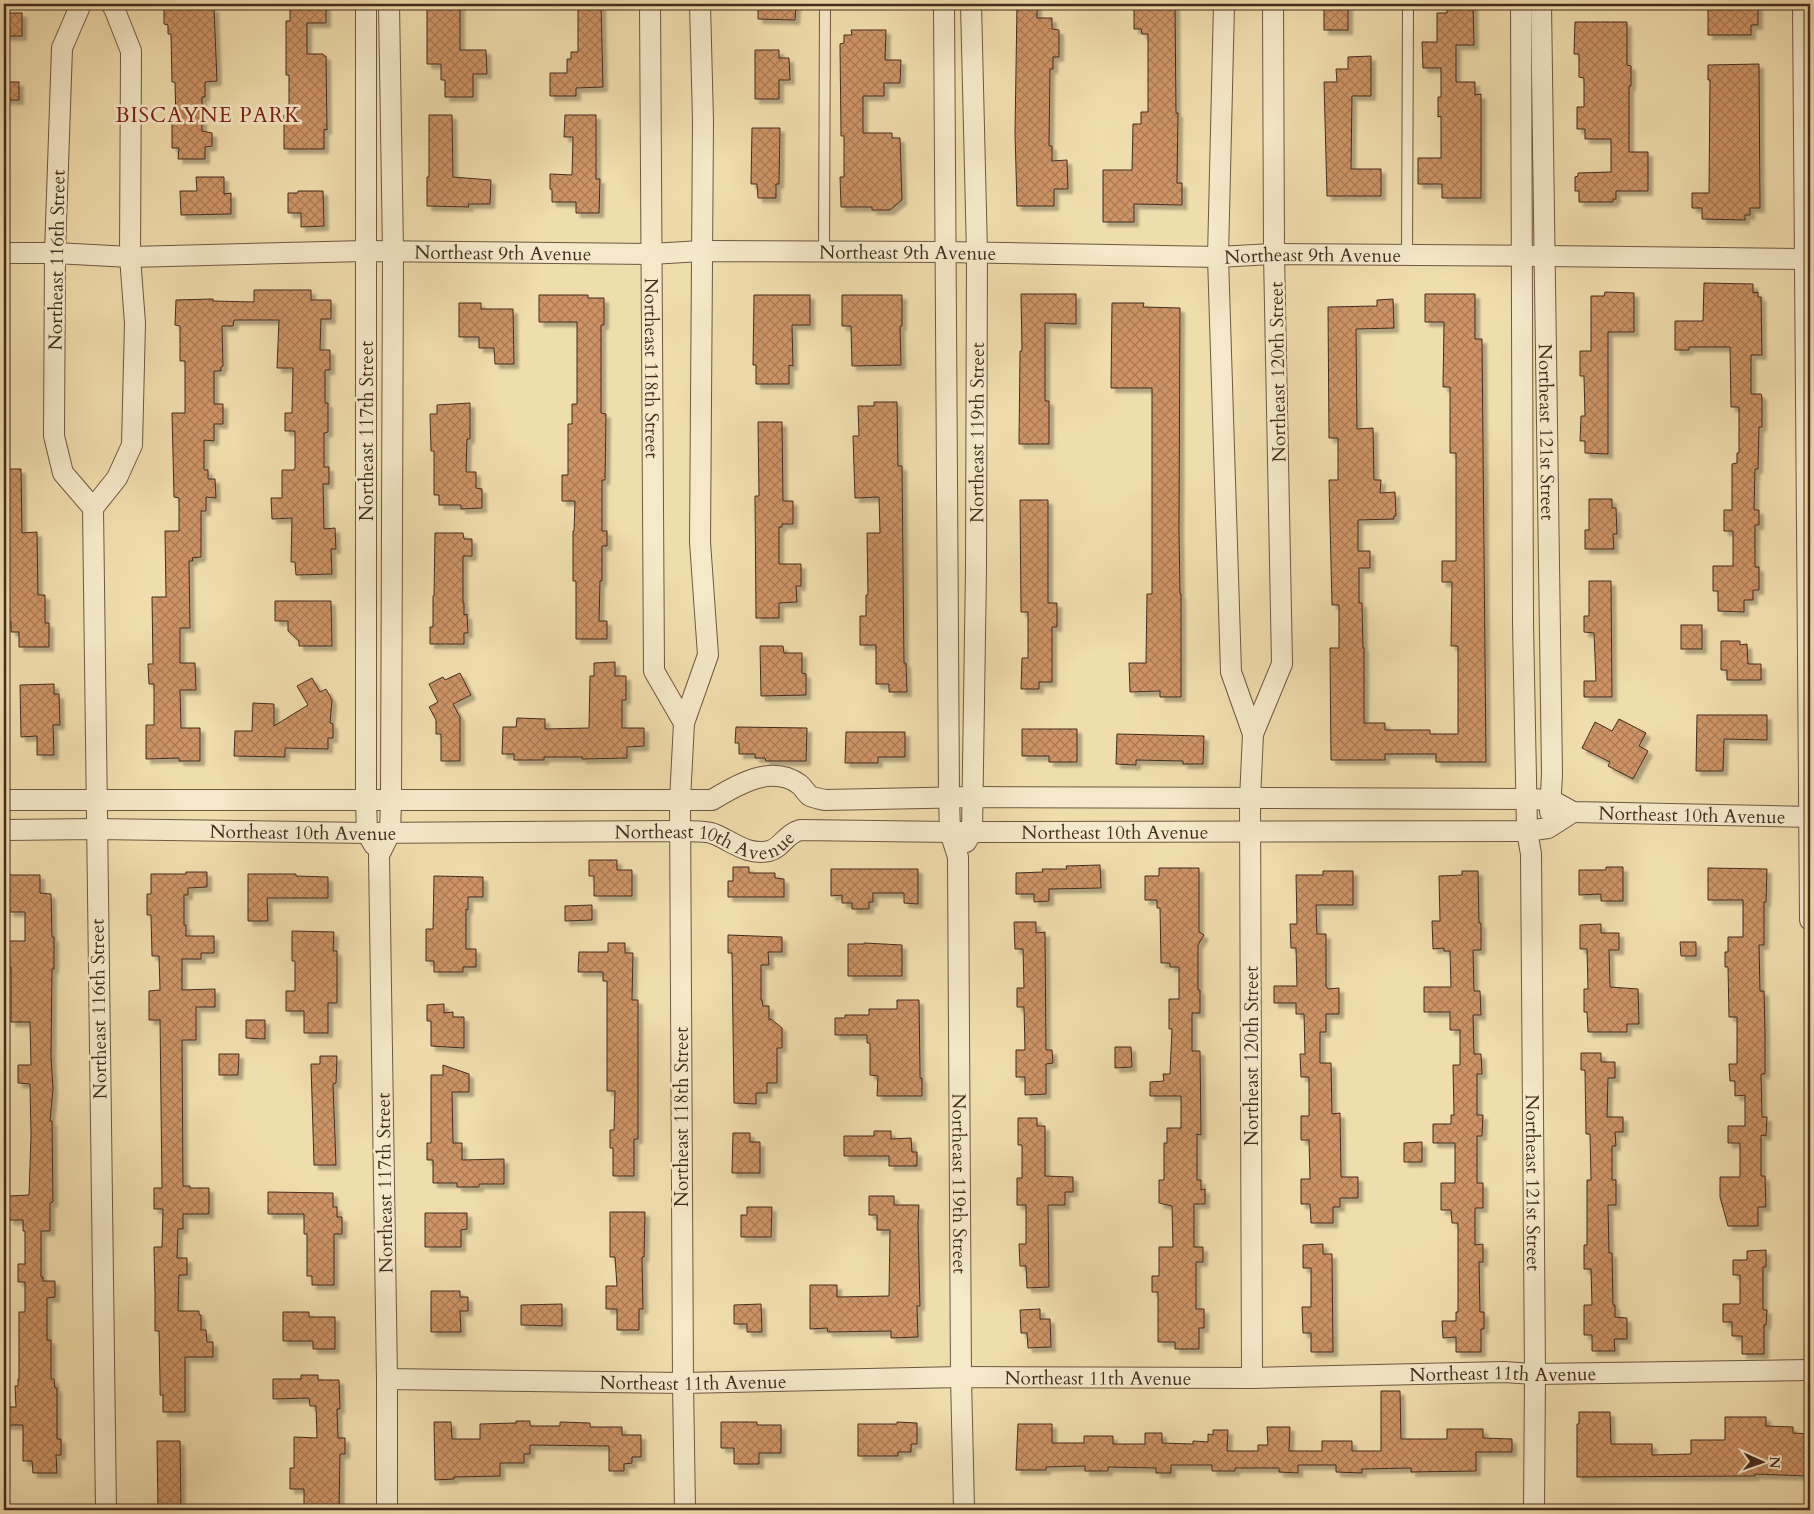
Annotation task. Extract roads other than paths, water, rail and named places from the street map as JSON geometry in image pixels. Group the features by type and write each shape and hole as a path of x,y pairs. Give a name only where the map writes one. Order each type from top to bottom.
{"street":[{"name":"Northeast 116th Street","path":"82,4 62,48 55,253 54,436 63,473 93,508 95,801 106,1510"},
{"path":"93,508 117,478 132,445 135,323 130,257 131,51 111,4"},
{"name":"Northeast 117th Street","path":"366,4 366,800 367,833 379,855"},
{"name":"Northeast 117th Street","path":"386,1510 387,1378 379,855 390,833 391,800 393,252 389,4"},
{"name":"Northeast 118th Street","path":"650,4 654,671 684,723"},
{"name":"Northeast 118th Street","path":"685,1510 680,800 684,723 708,655 700,542 703,121 700,4"},
{"name":"Northeast 119th Street","path":"944,4 944,252 949,797 950,832 958,857 961,1377 964,1510"},
{"name":"Northeast 119th Street","path":"958,857 972,832 973,797 978,253 971,4"},
{"name":"Northeast 120th Street","path":"1224,4 1218,256 1231,672 1253,734"},
{"name":"Northeast 120th Street","path":"1252,1378 1250,799 1253,734 1282,664 1274,254 1273,4"},
{"name":"Northeast 121st Street","path":"1521,4 1523,623 1527,831 1531,854 1535,1374 1534,1510"},
{"name":"Northeast 121st Street","path":"1531,854 1548,828 1551,800 1541,4"},
{"path":"1803,4 1808,259 1810,920"},
{"name":"Northeast 9th Avenue","path":"4,254 55,253 130,257 366,251 651,254 701,251 1808,259"},
{"name":"Northeast 10th Avenue","path":"4,800 712,800 737,785 763,776 775,775 788,778 800,785 810,796 825,800 949,797 1527,799 1551,800 1573,812 1810,817"},
{"name":"Northeast 10th Avenue","path":"4,830 96,829 367,833 680,832 712,833 740,848 762,852 770,851 779,846 790,833 800,830 950,832 1527,831 1548,828 1573,812"},
{"name":"Northeast 11th Avenue","path":"387,1378 683,1383 961,1377 1252,1378 1504,1372 1535,1374 1810,1370"}],"lane":[{"path":"824,252 825,4"},
{"path":"1407,255 1408,4"}],"district":[{"name":"BISCAYNE PARK","path":"208,115"}]}
